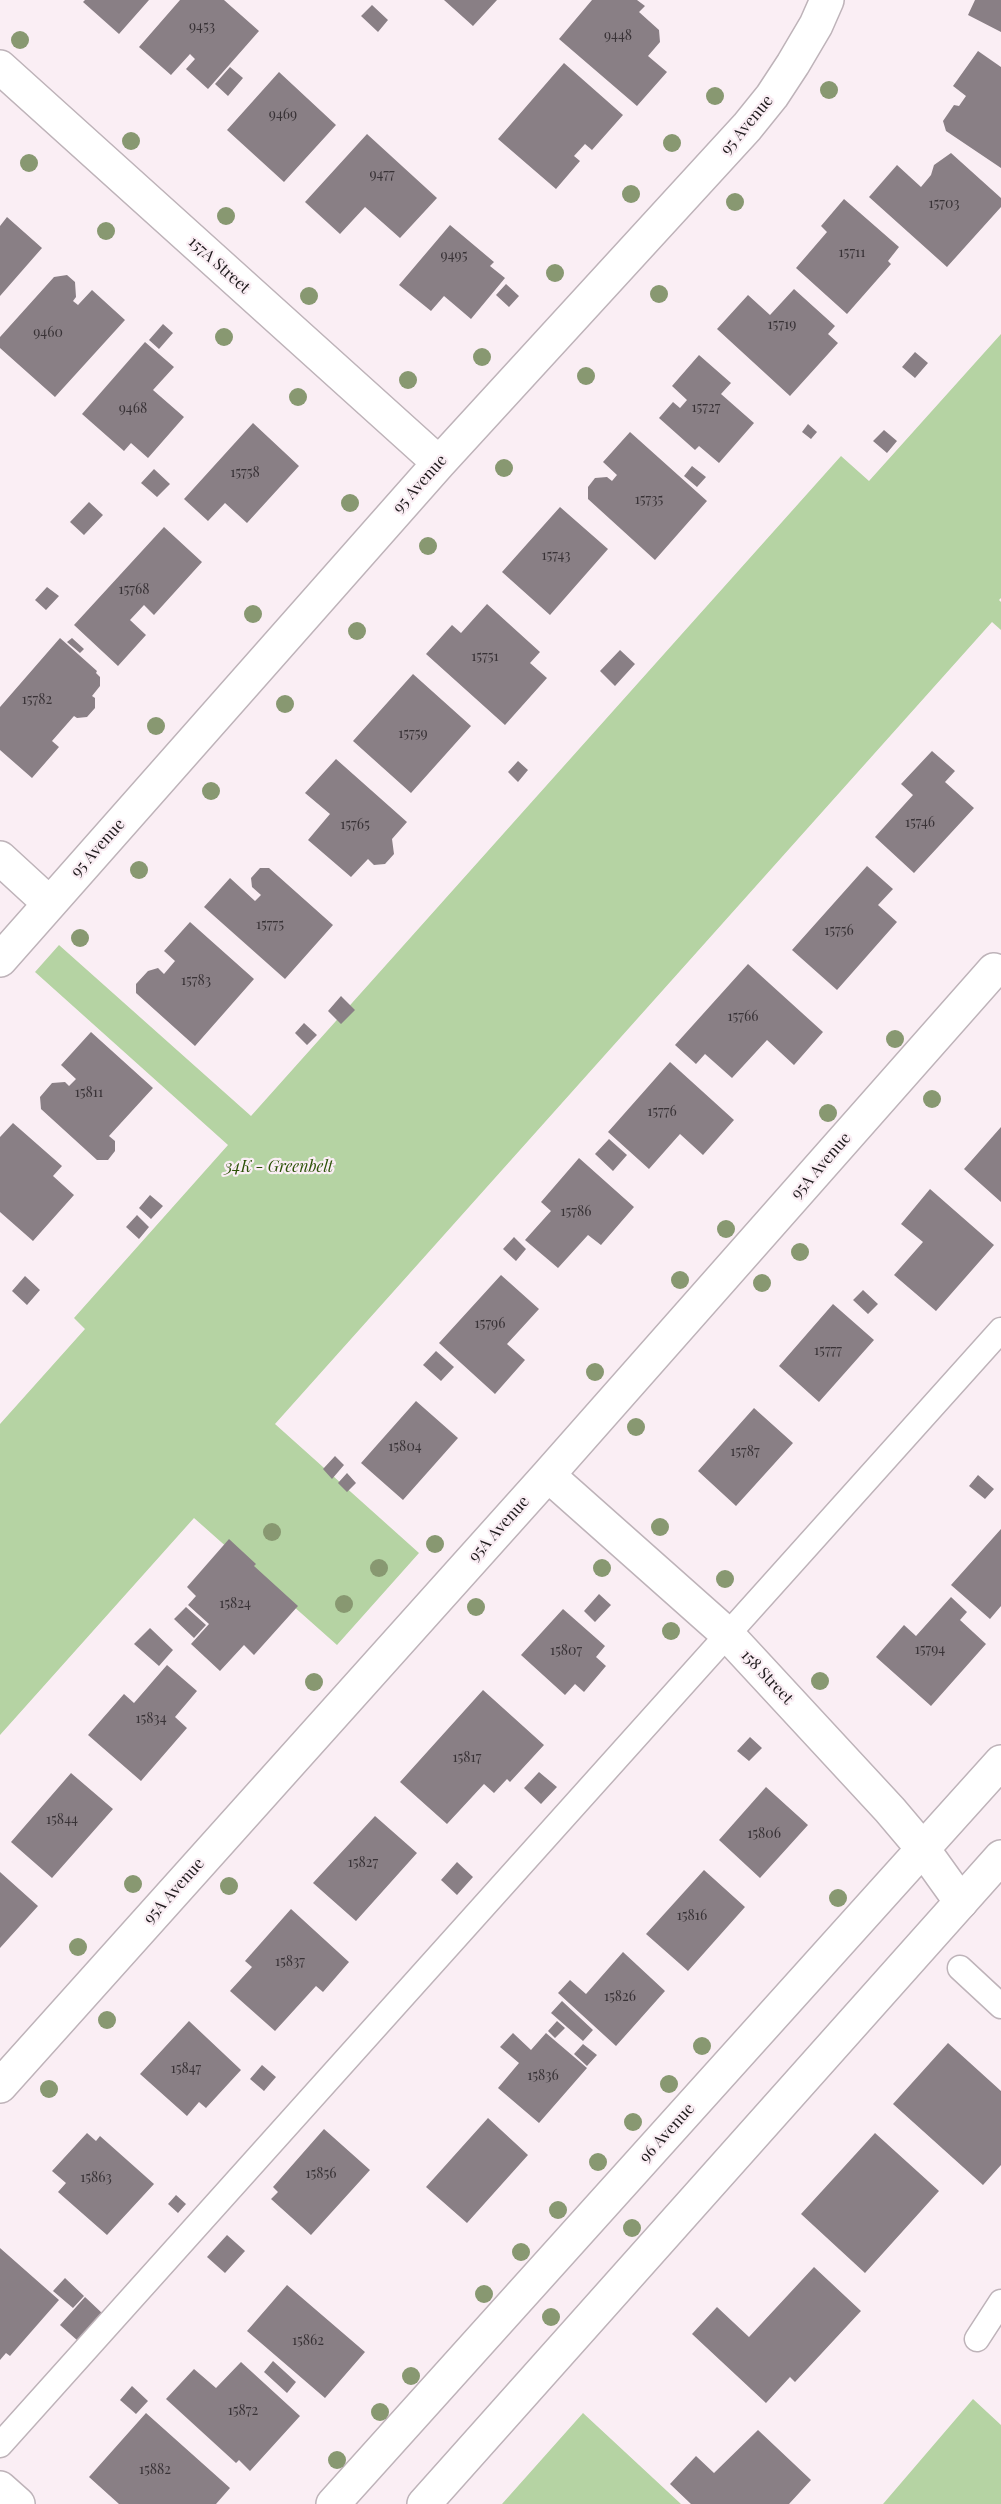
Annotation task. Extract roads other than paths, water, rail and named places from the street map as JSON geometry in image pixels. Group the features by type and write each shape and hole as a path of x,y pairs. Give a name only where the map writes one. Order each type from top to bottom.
{"street":[{"name":"95 Avenue","path":"0,960 439,463 747,127 772,96 793,64 816,25 827,0"},
{"name":"157A Street","path":"0,67 439,463"},
{"path":"0,858 49,903"},
{"name":"95A Avenue","path":"0,2086 548,1475 994,970"},
{"name":"158 Street","path":"548,1475 728,1634 890,1810 923,1849 961,1902"},
{"name":"96 Avenue","path":"333,2504 1001,1762"},
{"path":"424,2504 1001,1857"},
{"path":"0,2488 18,2504"}],"lane":[{"path":"0,2445 1001,1330"},
{"path":"960,1968 1001,2006"},
{"path":"977,2339 1001,2302"}],"park label":[{"name":"34K - Greenbelt","path":"279,1167"}]}
